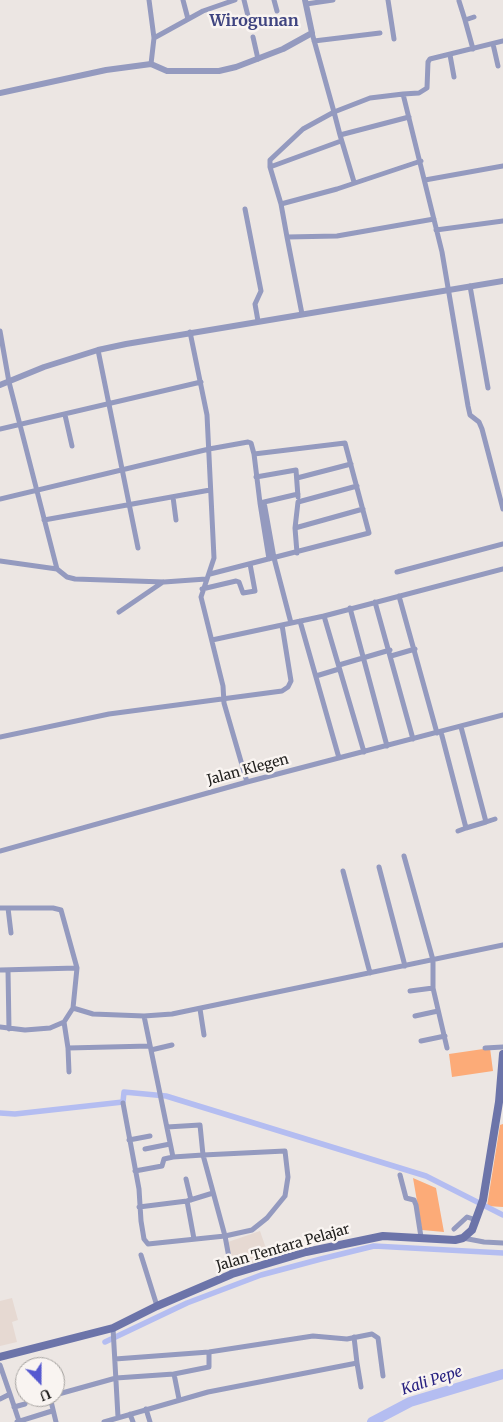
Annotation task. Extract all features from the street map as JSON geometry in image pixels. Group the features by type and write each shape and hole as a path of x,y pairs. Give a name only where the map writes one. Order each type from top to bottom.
{"main road":[{"path":"463,1238 471,1232 483,1200 499,1102 503,1054"},
{"name":"Jalan Tentara Pelajar","path":"0,1357 114,1334 157,1306 232,1274 306,1252 360,1239 383,1236 455,1240 463,1238"}],"street":[{"path":"149,0 154,38 151,64"},
{"path":"183,0 188,19"},
{"path":"154,38 188,19 235,0"},
{"path":"244,0 250,24"},
{"path":"274,0 277,11"},
{"path":"333,0 305,2 340,138 354,182"},
{"path":"388,0 394,39"},
{"path":"459,1 473,49"},
{"path":"465,20 474,17"},
{"path":"314,41 380,32"},
{"path":"0,93 106,70 151,64 166,71 219,71 258,59 312,33"},
{"path":"253,37 258,59"},
{"path":"302,314 281,204 270,167 270,160 289,140 333,108 370,98 424,91 428,84 428,60 503,41"},
{"path":"493,44 498,66"},
{"path":"450,55 454,77"},
{"path":"403,94 421,161 449,288 470,415 479,422 482,430 503,509"},
{"path":"270,167 340,138 410,118"},
{"path":"281,204 421,161"},
{"path":"425,180 503,166"},
{"path":"244,209 262,291 254,304 258,321"},
{"path":"287,237 338,236 434,219"},
{"path":"436,230 503,221"},
{"path":"0,385 98,350 190,332 449,288 503,281"},
{"path":"470,286 488,388"},
{"path":"0,331 9,382 22,424 57,569"},
{"path":"190,332 207,415 214,558 202,589 201,597 224,699 247,782"},
{"path":"98,350 120,469 138,548"},
{"path":"0,429 201,382"},
{"path":"65,415 72,446"},
{"path":"0,499 120,469 208,449 250,442 254,454 256,477 271,559 291,623"},
{"path":"0,561 57,569 75,579 164,582 208,577 250,564 369,534 346,445 342,443 254,454"},
{"path":"297,478 351,464"},
{"path":"256,477 294,470 297,478 298,494 295,528 297,553"},
{"path":"298,502 357,486"},
{"path":"44,520 210,490"},
{"path":"262,503 298,494"},
{"path":"173,497 176,520"},
{"path":"295,528 364,509"},
{"path":"396,572 503,544"},
{"path":"202,589 236,581 239,582 243,593 255,591 250,564"},
{"path":"212,640 324,616 503,569"},
{"path":"119,612 164,582"},
{"path":"399,596 466,828"},
{"path":"375,602 413,739"},
{"path":"350,608 387,746"},
{"path":"324,616 364,752"},
{"path":"300,621 339,758"},
{"path":"0,737 109,714 268,694 288,687 291,682 282,625"},
{"path":"316,676 364,657 415,649"},
{"name":"Jalan Klegen","path":"0,851 247,782 503,715"},
{"path":"461,727 486,822"},
{"path":"458,830 495,819"},
{"path":"404,856 433,960 433,988 447,1048"},
{"path":"379,867 405,966"},
{"path":"343,871 370,972"},
{"path":"0,908 53,908 60,910 64,916 69,943 77,968 73,1008 64,1022 50,1028 0,1028"},
{"path":"8,908 11,933"},
{"path":"73,1008 92,1014 144,1016 200,1009 503,945"},
{"path":"0,970 77,968"},
{"path":"8,970 9,1029"},
{"path":"410,991 433,988"},
{"path":"200,1009 204,1035"},
{"path":"415,1016 438,1011"},
{"path":"144,1016 173,1157"},
{"path":"64,1022 69,1072"},
{"path":"421,1041 445,1036"},
{"path":"68,1048 151,1048 172,1045"},
{"path":"485,1048 503,1047"},
{"path":"123,1103 144,1239 148,1244 225,1236 256,1227 284,1199 288,1188 287,1154 284,1150 173,1157 164,1159 162,1166 135,1171"},
{"path":"167,1127 200,1125 203,1155 225,1236 232,1274"},
{"path":"129,1140 150,1136"},
{"path":"145,1149 170,1144"},
{"path":"400,1176 406,1197 414,1200 416,1205 421,1237"},
{"path":"186,1179 194,1238"},
{"path":"139,1207 190,1200 213,1193"},
{"path":"454,1229 467,1217 476,1220"},
{"path":"463,1238 503,1243"},
{"path":"141,1255 157,1306"},
{"path":"114,1334 118,1417"},
{"path":"115,1359 209,1352 313,1336 329,1338 372,1334 376,1336 383,1376"},
{"path":"354,1337 361,1387"},
{"path":"65,1392 116,1378 174,1374 209,1367 209,1352"},
{"path":"104,1422 208,1392 357,1363"},
{"path":"0,1365 18,1422 52,1412"},
{"path":"174,1374 179,1399"},
{"path":"0,1399 10,1394"},
{"path":"51,1407 56,1422"},
{"path":"146,1409 150,1422"},
{"path":"130,1414 132,1422"}],"shaded area":[{"path":"490,1048 493,1071 452,1077 449,1054"},
{"path":"503,1124 503,1207 487,1206 500,1125"},
{"path":"413,1178 436,1188 444,1232 422,1230"},
{"path":"260,1231 269,1257 233,1269 228,1242"},
{"path":"12,1298 18,1320 12,1322 17,1342 0,1346 0,1301"}],"waterway":[{"path":"0,1113 15,1114 123,1102 124,1092 166,1096 426,1176 503,1215"},
{"path":"105,1342 187,1303 261,1275 374,1246 503,1253"},
{"name":"Kali Pepe","path":"372,1422 410,1402 503,1374"}],"district":[{"name":"Wirogunan","path":"254,21"}]}
